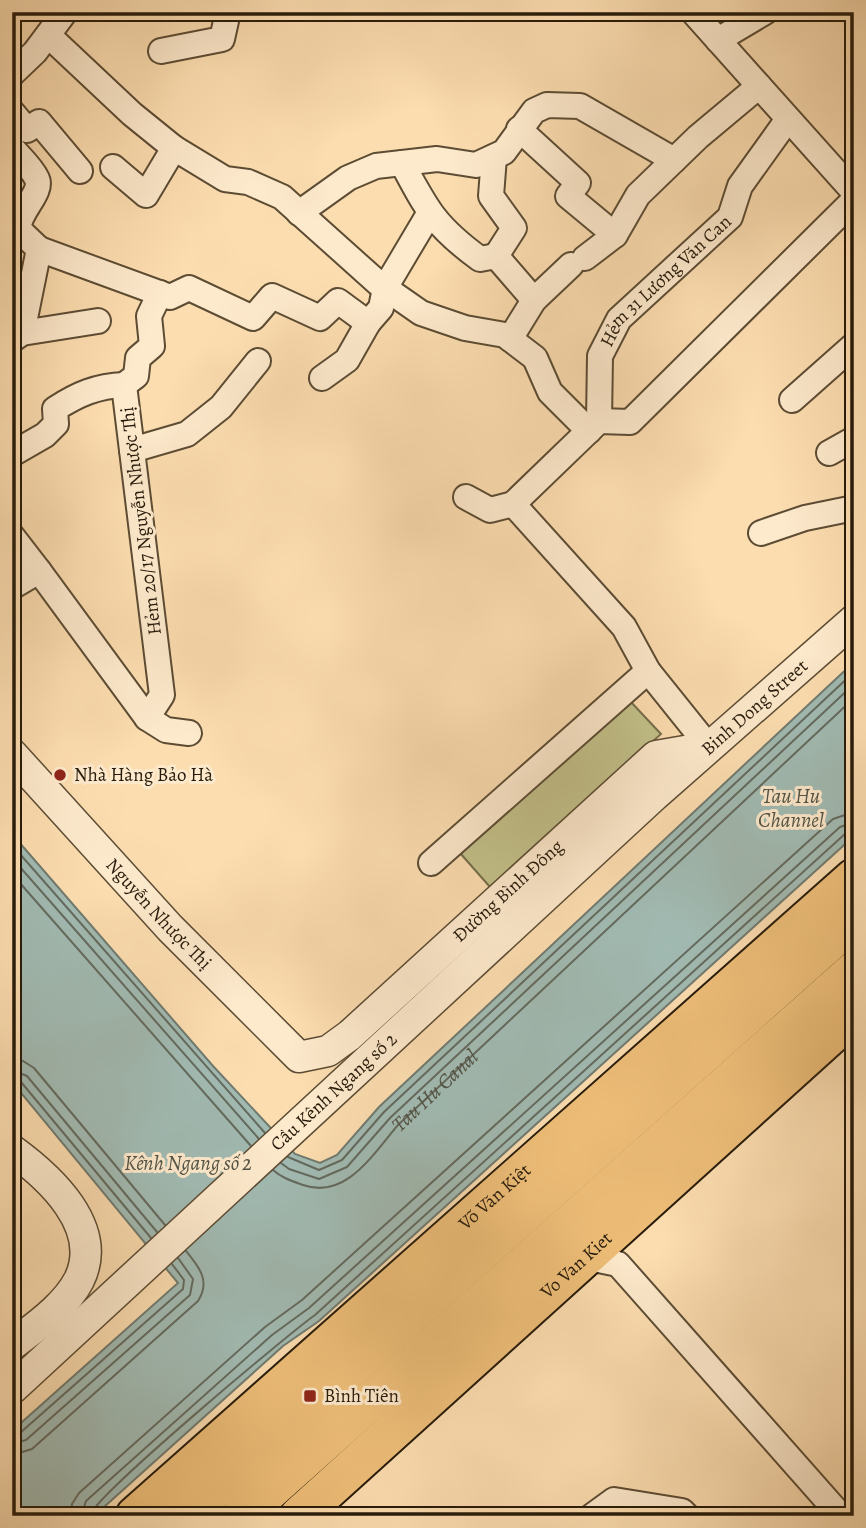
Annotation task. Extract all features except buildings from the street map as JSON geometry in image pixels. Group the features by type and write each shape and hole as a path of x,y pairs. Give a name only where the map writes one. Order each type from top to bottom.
{"main road":[{"name":"Võ Văn Kiệt","path":"135,1516 854,878"},
{"name":"Võ Văn Kiệt","path":"160,1516 854,897"},
{"name":"Võ Văn Kiệt","path":"185,1516 854,920"},
{"path":"241,1516 854,971"},
{"name":"Vo Van Kiet","path":"299,1516 601,1261 618,1226 854,1014"}],"street":[{"path":"12,74 65,12"},
{"path":"161,51 222,39 228,12"},
{"path":"693,12 854,192"},
{"path":"718,40 765,12"},
{"path":"48,35 132,114 174,148 225,179 248,182 282,197 385,288 421,313 465,328 505,335 535,358 550,392 594,426"},
{"path":"510,339 534,300 615,235 638,195 759,86"},
{"path":"299,213 348,178 376,166 437,159 476,165 504,152 534,111 547,105 580,106 674,160"},
{"path":"12,112 27,130 39,122 80,171"},
{"name":"Hẻm 31 Lương Văn Can","path":"594,426 600,356 620,319 730,217 740,186 788,119"},
{"path":"519,129 578,183 568,196 615,235"},
{"path":"12,148 38,180 38,190 18,218 18,229 39,249 165,295 189,288 253,318 272,296 320,318 338,301 369,323"},
{"path":"113,167 146,195 174,148"},
{"path":"494,157 491,197 514,228 496,256"},
{"path":"402,163 429,214 455,241 480,258 496,256"},
{"path":"466,497 490,510 513,504 594,426 630,422 854,200"},
{"path":"322,378 346,360 381,308 385,288 429,214"},
{"path":"39,249 17,336 98,321"},
{"path":"496,256 534,300"},
{"name":"Hẻm 20/17 Nguyễn Nhược Thị","path":"147,718 162,695 124,386 136,376 138,358 152,346 149,316 165,295"},
{"path":"792,400 854,345"},
{"path":"132,450 187,434 220,408 258,361"},
{"path":"12,454 45,435 56,424 55,409 75,396 103,386 124,386"},
{"path":"829,453 854,439"},
{"path":"513,504 624,627 648,671 709,747"},
{"path":"761,533 806,518 854,508"},
{"path":"12,536 147,718 166,730 189,733"},
{"path":"12,587 39,571"},
{"name":"Binh Dong Street","path":"654,795 854,620"},
{"path":"431,863 648,671"},
{"name":"Đường Bình Đông","path":"314,1054 328,1051 350,1035 656,756 709,747"},
{"name":"Nguyễn Nhược Thị","path":"12,754 170,928 299,1057 314,1054"},
{"name":"Cầu Kênh Ngang số 2","path":"12,1389 654,795"},
{"path":"12,1150 33,1166 68,1201 82,1234 83,1264 79,1280 57,1307 12,1345"},
{"path":"601,1261 841,1516"},
{"path":"593,1516 614,1500 682,1511 687,1516"}],"shaded area":[{"path":"630,701 661,734 490,887 460,853"}],"water":[{"name":"Tau Hu Channel","path":"854,662 854,836 319,1321 283,1346 94,1516 12,1516 12,1431 178,1283 12,1082 12,834 213,1066 295,1154 320,1163 337,1155 379,1107"}],"place":[{"name":"Nhà Hàng Bảo Hà","path":"60,775"},
{"name":"Bình Tiên","path":"310,1396"}],"water label":[{"name":"Tau Hu Canal","path":"433,1089"},
{"name":"Kênh Ngang số 2","path":"188,1163"}]}
